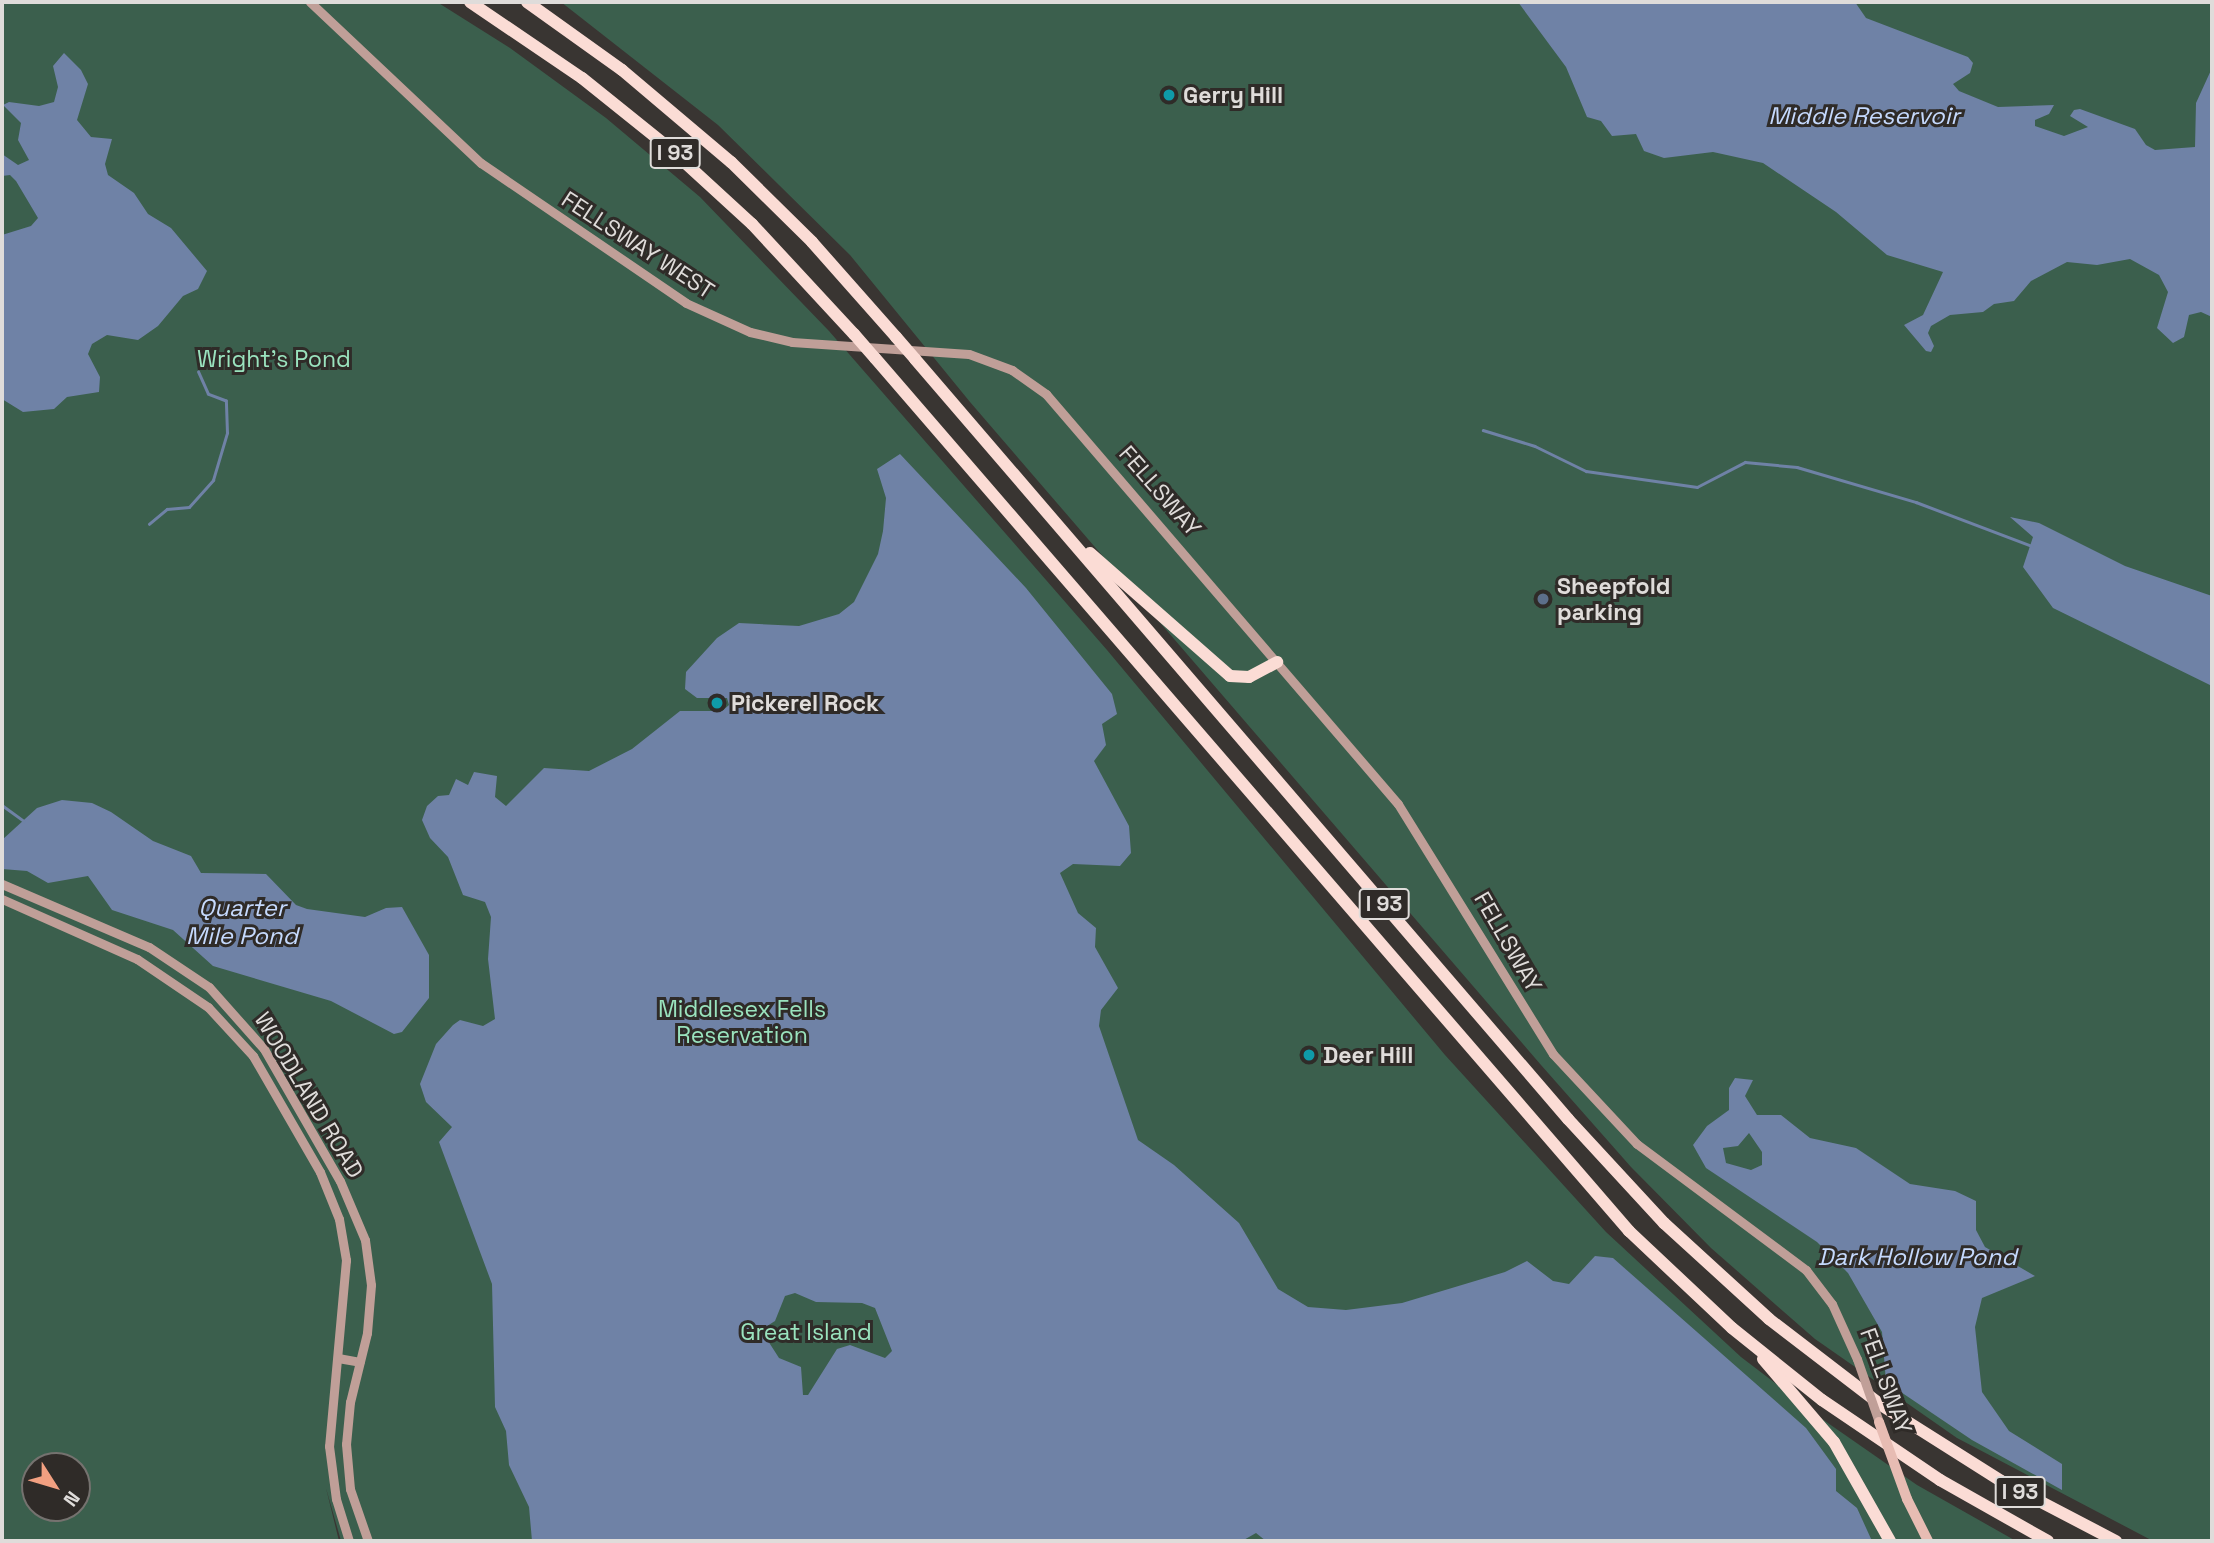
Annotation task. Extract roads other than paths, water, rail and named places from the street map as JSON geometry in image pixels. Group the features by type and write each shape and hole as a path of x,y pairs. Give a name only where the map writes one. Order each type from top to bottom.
{"highway":[{"name":"I 93","path":"470,2 582,78 669,148 758,231 854,334 1577,1176 1656,1258 1752,1345 1916,1465 2048,1541"},
{"name":"I 93","path":"527,2 629,76 731,162 812,242 1568,1119 1685,1243 1791,1338 1881,1405 2001,1481 2116,1541"},
{"path":"1063,531 1230,676 1249,677 1277,662"},
{"path":"1752,1345 1834,1442 1890,1541"}],"main road":[{"name":"FELLSWAY WEST","path":"310,2 481,163 706,313 792,342 956,351 1015,372"},
{"name":"FELLSWAY","path":"1015,372 1058,406 1421,834 1553,1054 1637,1144 1806,1270 1832,1304 1857,1359 1907,1499 1928,1541"},
{"name":"WOODLAND ROAD","path":"2,884 149,947 216,993 264,1049 356,1214 371,1285 360,1362 350,1402 346,1453 352,1497 368,1541"},
{"name":"WOODLAND ROAD","path":"2,898 137,959 215,1013 263,1072 323,1177 339,1219 347,1282 330,1460 349,1541"},
{"name":"WOODLAND ROAD","path":"339,1219 356,1214"},
{"path":"338,1357 360,1362"}],"water":[{"name":"Middle Reservoir","path":"1518,2 1855,2 1866,18 1968,57 1973,63 1970,73 1953,84 1959,91 1998,107 2054,105 2049,114 2035,120 2035,126 2064,136 2088,127 2070,116 2074,110 2080,109 2135,129 2146,145 2155,150 2195,147 2196,103 2212,68 2212,317 2201,312 2189,315 2184,337 2173,343 2157,328 2168,292 2159,275 2130,259 2097,265 2067,262 2031,281 2014,301 1994,304 1983,312 1950,315 1931,326 1928,333 1934,346 1931,352 1926,351 1904,325 1923,315 1943,272 1887,255 1836,212 1763,163 1713,152 1664,158 1644,151 1636,134 1612,136 1601,121 1587,117 1566,67"},
{"name":"Wright's Pond","path":"64,53 81,70 88,84 77,120 91,137 112,139 105,164 108,175 134,193 148,214 171,228 207,271 198,289 183,296 158,326 138,340 107,335 92,344 88,354 100,377 99,392 67,397 54,409 23,412 2,399 2,235 31,226 38,218 16,181 10,175 2,176 2,154 18,165 29,160 18,140 21,123 3,105 9,102 39,106 54,102 58,87 53,66"},
{"path":"900,454 1026,588 1112,694 1117,714 1102,724 1106,745 1094,761 1129,826 1131,853 1120,866 1073,864 1060,873 1078,913 1096,928 1095,947 1118,988 1101,1010 1099,1026 1138,1140 1174,1165 1239,1223 1278,1289 1308,1307 1346,1310 1402,1303 1505,1272 1527,1261 1553,1281 1569,1284 1595,1256 1613,1258 1806,1428 1836,1469 1836,1491 1857,1508 1872,1541 1266,1541 1256,1533 1242,1541 532,1541 529,1507 509,1465 506,1431 495,1407 492,1284 439,1142 452,1127 426,1102 420,1084 436,1044 453,1025 460,1020 483,1026 495,1019 488,959 491,917 485,902 463,895 448,857 430,838 422,820 427,806 438,796 449,795 456,779 468,785 474,772 497,776 495,797 506,806 544,768 589,771 632,749 680,711 722,711 729,705 727,698 697,698 685,689 686,672 717,638 739,623 799,626 839,614 854,602 878,554 883,531 886,498 877,469","holes":["795,1293 816,1302 862,1303 875,1308 892,1351 885,1358 850,1345 837,1349 808,1395 803,1395 801,1367 779,1358 761,1330 775,1321 785,1296"]},
{"path":"2010,517 2039,523 2125,566 2212,596 2212,686 2053,608 2023,567 2033,537"},
{"name":"Quarter Mile Pond","path":"62,800 92,803 111,812 153,841 191,856 201,873 266,874 296,905 307,909 365,917 386,908 402,907 429,955 429,998 402,1032 394,1034 331,1001 213,966 173,930 112,910 88,876 48,883 27,871 2,869 2,840 37,808"},
{"name":"Dark Hollow Pond","path":"1735,1078 1753,1080 1745,1096 1757,1115 1781,1115 1810,1138 1856,1148 1910,1184 1955,1191 1976,1201 1976,1230 1985,1247 2035,1276 1982,1298 1975,1327 1982,1392 2009,1431 2062,1464 2062,1490 1972,1440 1886,1382 1882,1332 1848,1273 1817,1242 1706,1168 1693,1145 1707,1126 1729,1110 1729,1088","holes":["1749,1133 1762,1152 1762,1165 1751,1170 1726,1163 1723,1148 1738,1146"]}],"waterway":[{"path":"149,524 167,509 189,507 213,480 227,433 226,401 208,394 198,372"},
{"path":"1483,430 1535,446 1586,471 1697,487 1745,462 1797,467 1916,502 2032,546"},
{"path":"2,805 24,821"}],"place":[{"name":"Gerry Hill","path":"1169,95"},
{"name":"Sheepfold parking","path":"1543,599"},
{"name":"Pickerel Rock","path":"717,703"},
{"name":"Deer Hill","path":"1309,1055"}],"park label":[{"name":"Middlesex Fells Reservation","path":"742,1022"},
{"name":"Great Island","path":"806,1332"}]}
